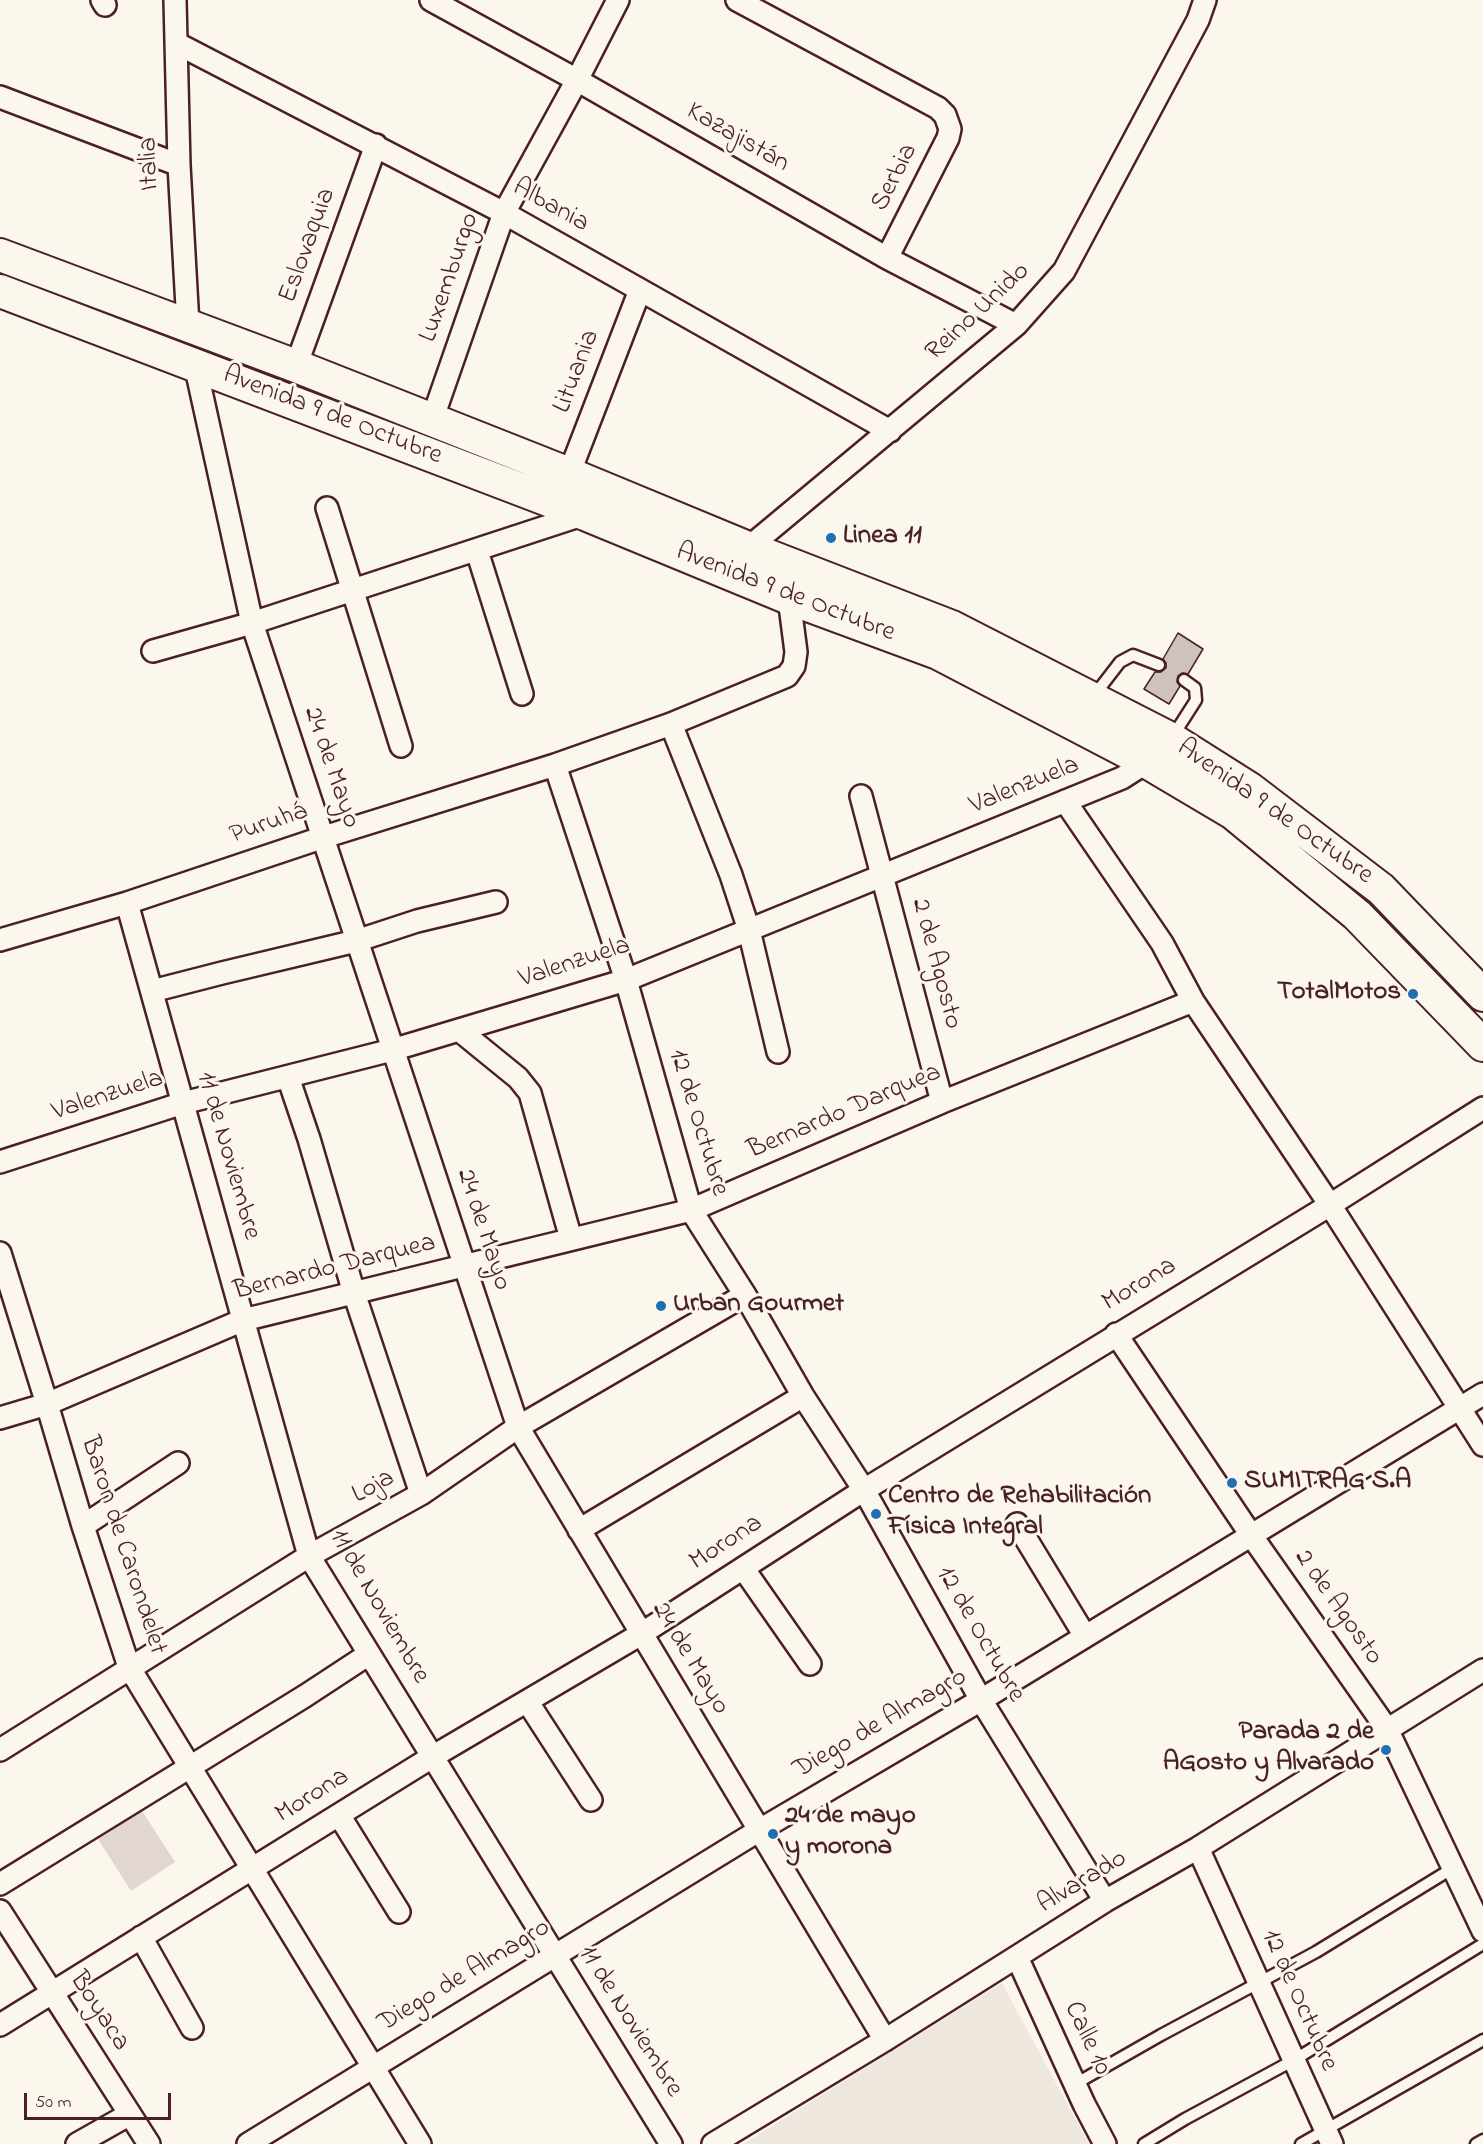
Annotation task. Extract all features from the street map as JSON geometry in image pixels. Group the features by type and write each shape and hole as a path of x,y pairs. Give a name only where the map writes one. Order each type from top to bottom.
{"main road":[{"name":"Avenida 9 de Octubre","path":"0,255 296,366 569,474 739,560 789,598 938,653 1147,762 1233,813 1357,915 1483,1045"},
{"name":"Avenida 9 de Octubre","path":"1,294 195,364 585,514 952,627 1171,739 1250,789 1381,888 1483,995"}],"street":[{"name":"Italia","path":"176,0 179,165 188,326"},
{"name":"Luxemburgo","path":"432,420 504,213 618,0"},
{"name":"Serbia","path":"737,0 938,108 949,122 948,138 887,258"},
{"name":"Reino Unido","path":"739,560 1016,325 1064,271 1198,20 1205,0"},
{"name":"Kazajistán","path":"440,2 887,258 1016,325"},
{"name":"Albania","path":"176,43 504,213 890,431"},
{"path":"0,97 179,165"},
{"name":"Eslovaquia","path":"296,366 376,146"},
{"name":"Lituania","path":"569,474 640,290"},
{"name":"24 de Mayo","path":"195,364 252,623 518,1427 885,2040"},
{"path":"327,508 401,746"},
{"path":"153,651 353,591 585,514"},
{"path":"477,551 522,694"},
{"name":"Puruhá","path":"0,940 127,903 324,837 555,765 671,724 787,676 794,666 796,652 789,598"},
{"path":"671,724 749,930 778,1052"},
{"name":"Valenzuela","path":"0,1162 183,1103 392,1050 626,980 1122,778 1147,762"},
{"name":"12 de Octubre","path":"555,765 626,980 691,1210 745,1295 803,1396 864,1490 981,1700 1105,1901"},
{"name":"2 de Agosto","path":"861,795 942,1102"},
{"path":"1065,801 1162,943 1193,1001 1330,1205 1483,1444"},
{"path":"152,992 356,941 417,921 496,902"},
{"name":"11 de Noviembre","path":"127,903 309,1556 671,2144"},
{"name":"Bernardo Darquea","path":"0,1418 47,1404 243,1320 691,1210 942,1102 1193,1001"},
{"path":"459,1030 518,1078 530,1093 571,1239"},
{"path":"288,1077 309,1139 354,1293 422,1494"},
{"name":"Morona","path":"0,2025 432,1757 641,1634 864,1490 1330,1205 1483,1108"},
{"name":"Baron de Carondelet","path":"0,1253 83,1526 129,1667 420,2144"},
{"name":"Loja","path":"0,1750 309,1556 422,1494 518,1427 745,1295"},
{"name":"2 de Agosto","path":"1116,1334 1251,1535 1387,1729 1483,1931"},
{"name":"Diego de Almagro","path":"248,2144 758,1831 981,1700 1483,1394"},
{"path":"579,1530 803,1396"},
{"path":"83,1526 178,1463"},
{"path":"1017,1524 1085,1636"},
{"path":"743,1568 810,1664"},
{"path":"0,1884 369,1654"},
{"name":"Alvarado","path":"713,2144 1483,1670"},
{"path":"527,1701 591,1800"},
{"path":"339,1815 399,1912"},
{"name":"12 de Octubre","path":"1197,1848 1328,2136"},
{"name":"Boyaca","path":"0,1911 149,2144"},
{"path":"141,1937 192,2028"},
{"name":"Calle 10","path":"1017,1957 1105,2144"},
{"path":"77,2144 130,2114"}],"lane":[{"path":"1092,698 1120,662 1133,655 1159,665"},
{"path":"1171,739 1196,700 1195,688 1184,681"},
{"path":"1075,2084 1316,1952 1454,1868"},
{"path":"1144,2144 1294,2060 1483,1944"},
{"path":"1301,2144 1328,2136 1483,2040"},
{"path":"1476,2144 1483,2140"}],"shaded area":[{"path":"142,1811 175,1862 131,1891 98,1839"},
{"path":"1002,1983 1089,2144 743,2144"}],"building":[{"path":"1178,633 1203,649 1188,674 1182,673 1178,676 1177,682 1180,686 1169,704 1144,689 1155,672 1161,672 1166,668 1163,659"}],"place":[{"name":"Linea 11","path":"831,538"},
{"name":"TotalMotos","path":"1413,994"},
{"name":"Urban Gourmet","path":"661,1306"},
{"name":"SUMITRAG S.A","path":"1232,1483"},
{"name":"Centro de Rehabilitación Física Integral","path":"876,1514"},
{"name":"Parada 2 de AGosto y Alvarado","path":"1386,1750"},
{"name":"24 de mayo y morona","path":"773,1834"}]}
